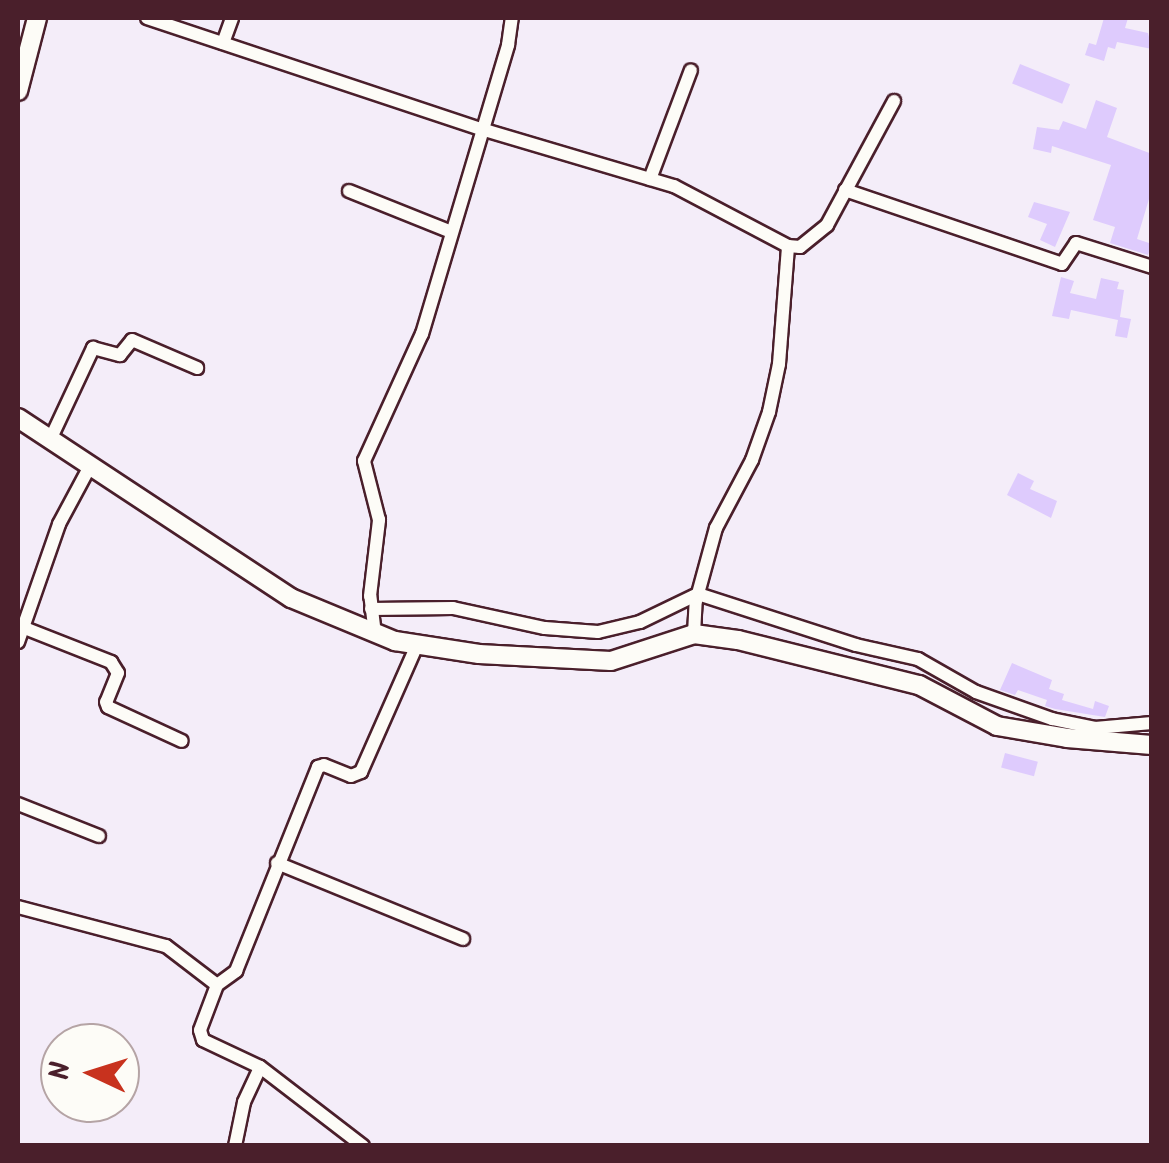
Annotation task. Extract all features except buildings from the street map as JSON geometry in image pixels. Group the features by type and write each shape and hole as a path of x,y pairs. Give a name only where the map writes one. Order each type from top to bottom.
{"street":[{"path":"18,90 37,18"},
{"path":"147,18 480,130 674,186 788,246 800,247 827,225 894,101"},
{"path":"223,42 232,18"},
{"path":"374,634 371,608 379,520 364,461 368,445 413,360 508,44 512,18"},
{"path":"650,179 691,70"},
{"path":"845,190 1062,264 1076,243 1152,267"},
{"path":"349,191 449,231"},
{"path":"694,634 698,594 716,528 752,460 768,412 778,364 788,246"},
{"path":"50,440 93,348 120,355 132,340 197,368"},
{"path":"18,418 88,468 213,542 292,598 374,634 478,654 611,661 694,634 738,640 919,685 997,726 1082,740 1152,745"},
{"path":"18,642 59,524 88,468"},
{"path":"371,608 452,608 545,628 598,632 640,622 698,594 856,645 918,659 976,692 1052,719 1095,728 1152,723"},
{"path":"22,627 111,662 118,673 106,702 108,707 182,742"},
{"path":"363,1146 260,1067 200,1036 217,985 236,970 318,767 324,764 351,776 360,772 417,645"},
{"path":"18,804 99,836"},
{"path":"277,863 463,940"},
{"path":"18,907 166,946 217,985"},
{"path":"235,1146 244,1102 260,1067"}]}
